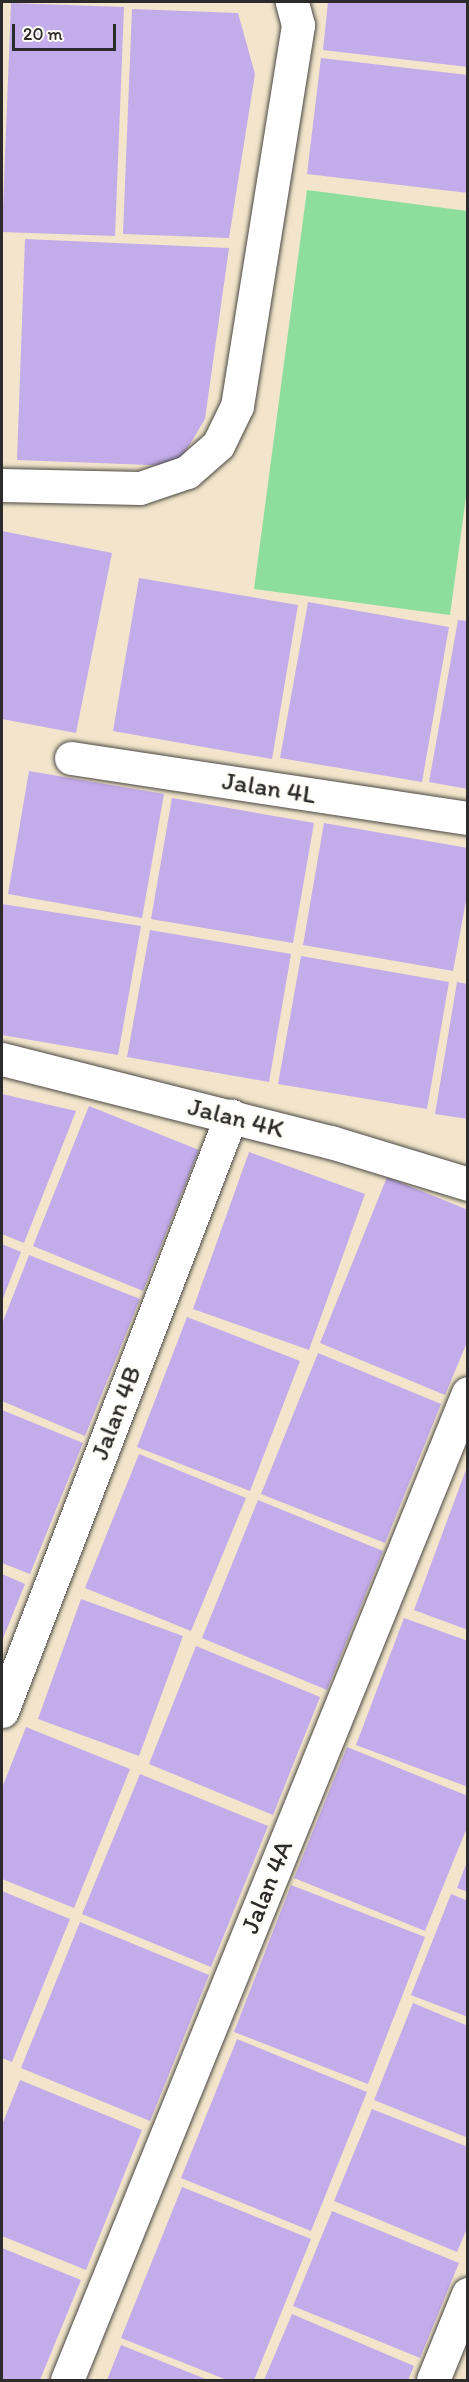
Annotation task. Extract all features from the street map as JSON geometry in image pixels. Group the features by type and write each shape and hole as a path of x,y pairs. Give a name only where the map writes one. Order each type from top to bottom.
{"street":[{"path":"2,485 140,488 187,472 218,445 237,406 298,25 292,2"},
{"name":"Jalan 4L","path":"71,758 468,818"},
{"name":"Jalan 4K","path":"2,1059 231,1116 468,1184"},
{"name":"Jalan 4B","path":"2,1711 231,1116"},
{"name":"Jalan 4A","path":"66,2380 468,1393"},
{"path":"432,2380 468,2294"}],"green space":[{"path":"307,190 467,211 468,482 450,615 254,589"}],"building":[{"path":"328,2 468,2 468,67 323,50"},
{"path":"11,3 124,7 115,236 2,232"},
{"path":"132,9 238,13 255,74 229,238 123,234"},
{"path":"321,58 468,75 468,193 307,174"},
{"path":"25,239 229,248 205,419 177,466 17,460"},
{"path":"2,531 112,553 76,733 2,719"},
{"path":"139,578 298,605 272,759 113,731"},
{"path":"308,602 449,627 422,782 280,758"},
{"path":"458,620 468,621 468,789 429,782"},
{"path":"29,771 164,794 142,918 8,894"},
{"path":"172,798 314,823 293,943 151,919"},
{"path":"324,823 468,848 468,890 453,971 303,945"},
{"path":"2,904 141,926 118,1055 2,1035"},
{"path":"150,930 291,954 269,1082 127,1057"},
{"path":"301,956 449,982 427,1109 278,1084"},
{"path":"457,982 468,984 468,1119 435,1114"},
{"path":"2,1094 76,1111 24,1243 2,1234"},
{"path":"89,1106 199,1150 143,1291 33,1246"},
{"path":"249,1152 365,1194 309,1350 193,1309"},
{"path":"387,1177 468,1210 468,1340 445,1395 320,1343"},
{"path":"2,1244 21,1252 2,1301"},
{"path":"29,1255 140,1299 85,1436 2,1401 2,1324"},
{"path":"187,1317 300,1361 250,1491 137,1447"},
{"path":"318,1353 441,1404 385,1543 261,1494"},
{"path":"2,1410 83,1443 30,1574 2,1563"},
{"path":"139,1454 246,1498 191,1631 85,1588"},
{"path":"468,1468 468,1630 414,1610"},
{"path":"258,1500 383,1551 327,1690 202,1638"},
{"path":"2,1574 25,1584 2,1641"},
{"path":"81,1599 183,1636 139,1756 38,1719"},
{"path":"404,1618 468,1641 468,1787 356,1745"},
{"path":"196,1646 320,1697 273,1815 149,1764"},
{"path":"26,1727 130,1769 74,1908 2,1879 2,1788"},
{"path":"347,1747 468,1796 468,1825 425,1931 294,1878"},
{"path":"140,1774 268,1826 211,1967 82,1914"},
{"path":"468,1862 468,1892 457,1888"},
{"path":"291,1885 425,1937 368,2084 234,2032"},
{"path":"2,1891 70,1919 12,2062 2,2058"},
{"path":"451,1894 468,1901 468,2017 411,1995"},
{"path":"80,1922 209,1975 150,2121 21,2068"},
{"path":"413,2003 468,2026 468,2138 374,2100"},
{"path":"237,2039 367,2092 311,2231 181,2178"},
{"path":"20,2080 142,2130 86,2270 2,2236 2,2125"},
{"path":"372,2109 468,2147 468,2226 457,2252 334,2201"},
{"path":"182,2187 311,2239 254,2380 227,2380 121,2338"},
{"path":"332,2211 459,2263 420,2358 293,2306"},
{"path":"2,2248 81,2280 40,2380 2,2380"},
{"path":"292,2314 414,2366 408,2380 264,2380"},
{"path":"121,2345 208,2380 107,2380"}]}
